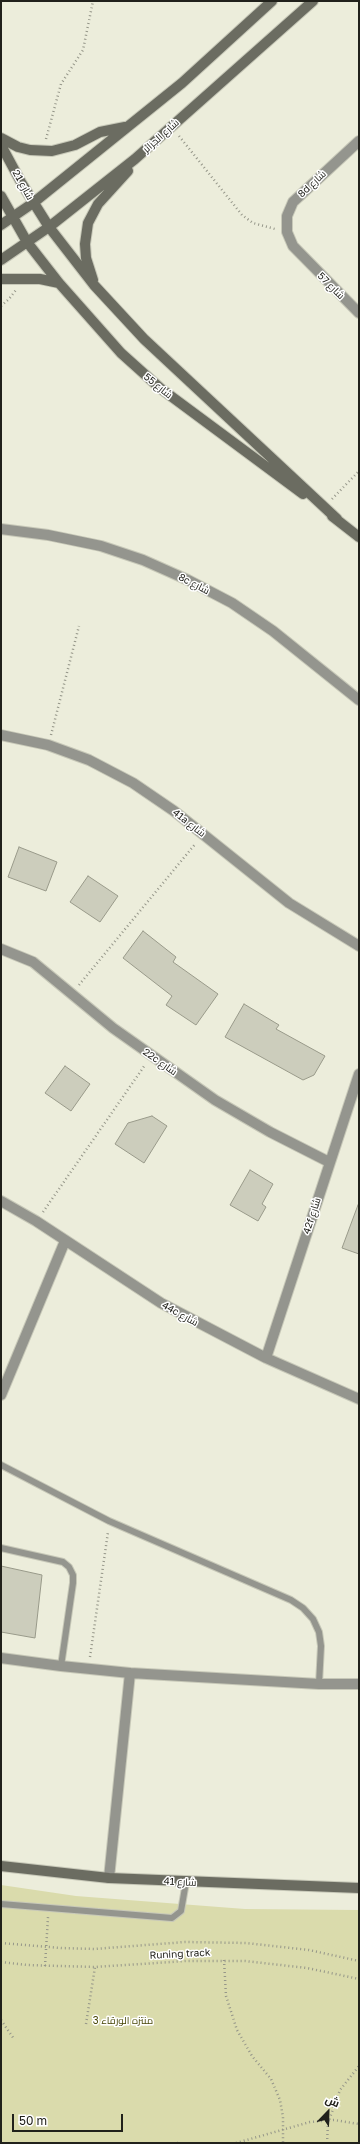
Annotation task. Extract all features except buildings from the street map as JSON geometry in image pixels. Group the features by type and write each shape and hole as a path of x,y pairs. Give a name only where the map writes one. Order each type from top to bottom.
{"street":[{"path":"1,225 33,203 125,127 182,83 272,1"},
{"name":"شارع الجزائر","path":"1,260 49,227 135,159 313,1"},
{"path":"1,138 18,147 43,152 65,149 100,132 125,127"},
{"name":"8d شارع","path":"287,232 287,216 293,202 359,141"},
{"name":"شارع 21","path":"1,145 33,203"},
{"path":"94,285 86,258 85,244 88,223 98,204 135,159"},
{"path":"1,196 12,218"},
{"name":"شارع 55","path":"33,203 49,227 94,285 144,339 337,519"},
{"name":"شارع 55","path":"12,218 27,242 59,283 121,353 142,373 183,406 337,519 359,537"},
{"name":"شارع 57","path":"287,232 293,246 303,258 359,313"},
{"path":"1,279 19,278 59,283"},
{"name":"8c شارع","path":"1,529 48,535 101,546 143,560 188,580 232,603 273,631 359,700"},
{"name":"41a شارع","path":"1,735 48,745 89,760 134,783 203,834 289,903 359,946"},
{"name":"22c شارع","path":"1,949 33,962 151,1056 216,1100 270,1132 329,1162"},
{"name":"42f شارع","path":"266,1358 359,1074"},
{"name":"44c شارع","path":"1,1201 36,1221 161,1304 266,1358 359,1399"},
{"path":"1,1395 65,1241"},
{"path":"1,1658 130,1673 318,1684 359,1684"},
{"path":"109,1878 130,1673"},
{"name":"شارع 41","path":"1,1866 109,1878 359,1888"}],"lane":[{"path":"1,1465 109,1521 291,1600 303,1608 313,1619 319,1632 320,1646 318,1684"},
{"path":"1,1548 63,1562 69,1567 73,1575 73,1583 61,1666"},
{"path":"1,1904 172,1918 181,1911 186,1882"}],"path":[{"path":"43,152 61,84 83,50 93,1"},
{"path":"171,127 242,214 262,226 287,232"},
{"path":"1,306 15,293 19,278"},
{"path":"325,507 359,471"},
{"path":"48,745 79,626"},
{"path":"72,994 203,834"},
{"path":"36,1221 151,1056"},
{"path":"88,1669 109,1521"},
{"path":"45,1966 49,1909"},
{"path":"1,1943 94,1949 185,1942 231,1942 309,1950 359,1960"},
{"path":"224,1960 226,1996 237,2030 252,2056 271,2079 280,2100 283,2130 282,2143"},
{"name":"Runing track","path":"1,1962 45,1966 95,1967 224,1960 307,1968 359,1979"},
{"path":"86,2024 95,1967"},
{"path":"1,2020 14,2039"},
{"path":"327,2143 329,2121 340,2090 359,2066"},
{"path":"236,2143 310,2122 329,2121 359,2124"}],"green space":[{"name":"منتزه الورقاء 3","path":"1,1885 76,1896 245,1909 359,1910 359,2143 1,2143"}]}
